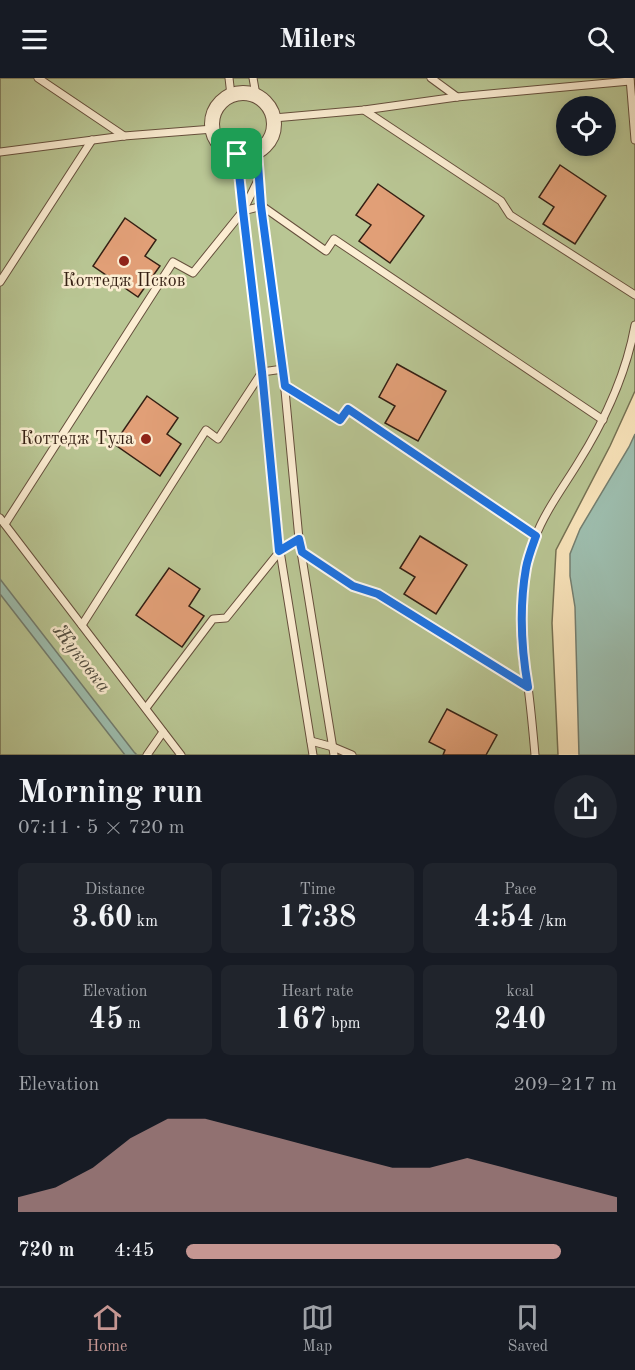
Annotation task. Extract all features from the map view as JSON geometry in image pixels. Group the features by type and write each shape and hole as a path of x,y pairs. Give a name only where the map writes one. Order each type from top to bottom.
{"street":[{"path":"248,93 256,95 270,108 274,118 271,137 257,151 237,154 229,151 221,145 213,129 216,109 231,95 248,93"}],"lane":[{"path":"38,78 124,136"},
{"path":"229,78 231,95"},
{"path":"253,78 256,95"},
{"path":"430,78 457,97"},
{"path":"274,118 364,110 457,97 630,79 635,140"},
{"path":"364,110 501,201 510,215 635,295"},
{"path":"0,152 124,136 213,129"},
{"path":"0,282 92,140"},
{"path":"257,151 261,206 285,386 299,539 334,755"},
{"path":"237,154 262,372 279,551 313,755"},
{"path":"181,755 2,521 173,262 193,273 243,211 260,176"},
{"path":"243,211 261,206"},
{"path":"261,206 326,251 334,239 603,420"},
{"path":"536,755 521,628 527,566 536,536 554,501 594,437 618,388 635,325"},
{"path":"82,625 206,430 218,439 262,372 283,369"},
{"path":"285,386 340,420 348,409 536,536"},
{"path":"146,708 213,619 226,618 279,551 299,539"},
{"path":"302,552 353,586 378,594 528,687"},
{"path":"148,753 163,732"},
{"path":"311,741 352,755"}],"green space":[{"path":"0,78 635,78 635,391 610,446 556,550 552,623 558,755 0,755"}],"shaded area":[{"path":"635,434 635,755 579,755 575,607 570,576 570,554 580,529"},
{"path":"0,579 137,755 125,755 0,594"}],"building":[{"path":"560,165 606,196 575,244 543,224 554,207 539,197"},
{"path":"378,184 424,216 390,263 359,241 371,225 356,215"},
{"name":"Коттедж Псков","path":"125,218 156,240 145,256 160,266 138,297 93,266"},
{"path":"397,364 446,391 418,441 385,423 395,406 379,397"},
{"name":"Коттедж Тула","path":"147,396 178,418 167,434 181,444 160,476 114,444"},
{"path":"420,536 467,565 436,614 404,594 415,577 400,568"},
{"path":"169,568 200,589 189,606 204,616 182,647 136,615"},
{"path":"447,709 497,735 486,755 443,755 445,750 429,742"}],"place":[{"name":"Коттедж Псков","path":"124,261"},
{"name":"Коттедж Тула","path":"146,439"}],"route":[{"path":"257,151 261,206 285,386 340,420 348,409 536,536 527,566 521,628 528,687 378,594 353,586 302,552 299,539 279,551 262,372 237,154 257,151"}],"water label":[{"name":"Жуковка","path":"81,659"}]}
